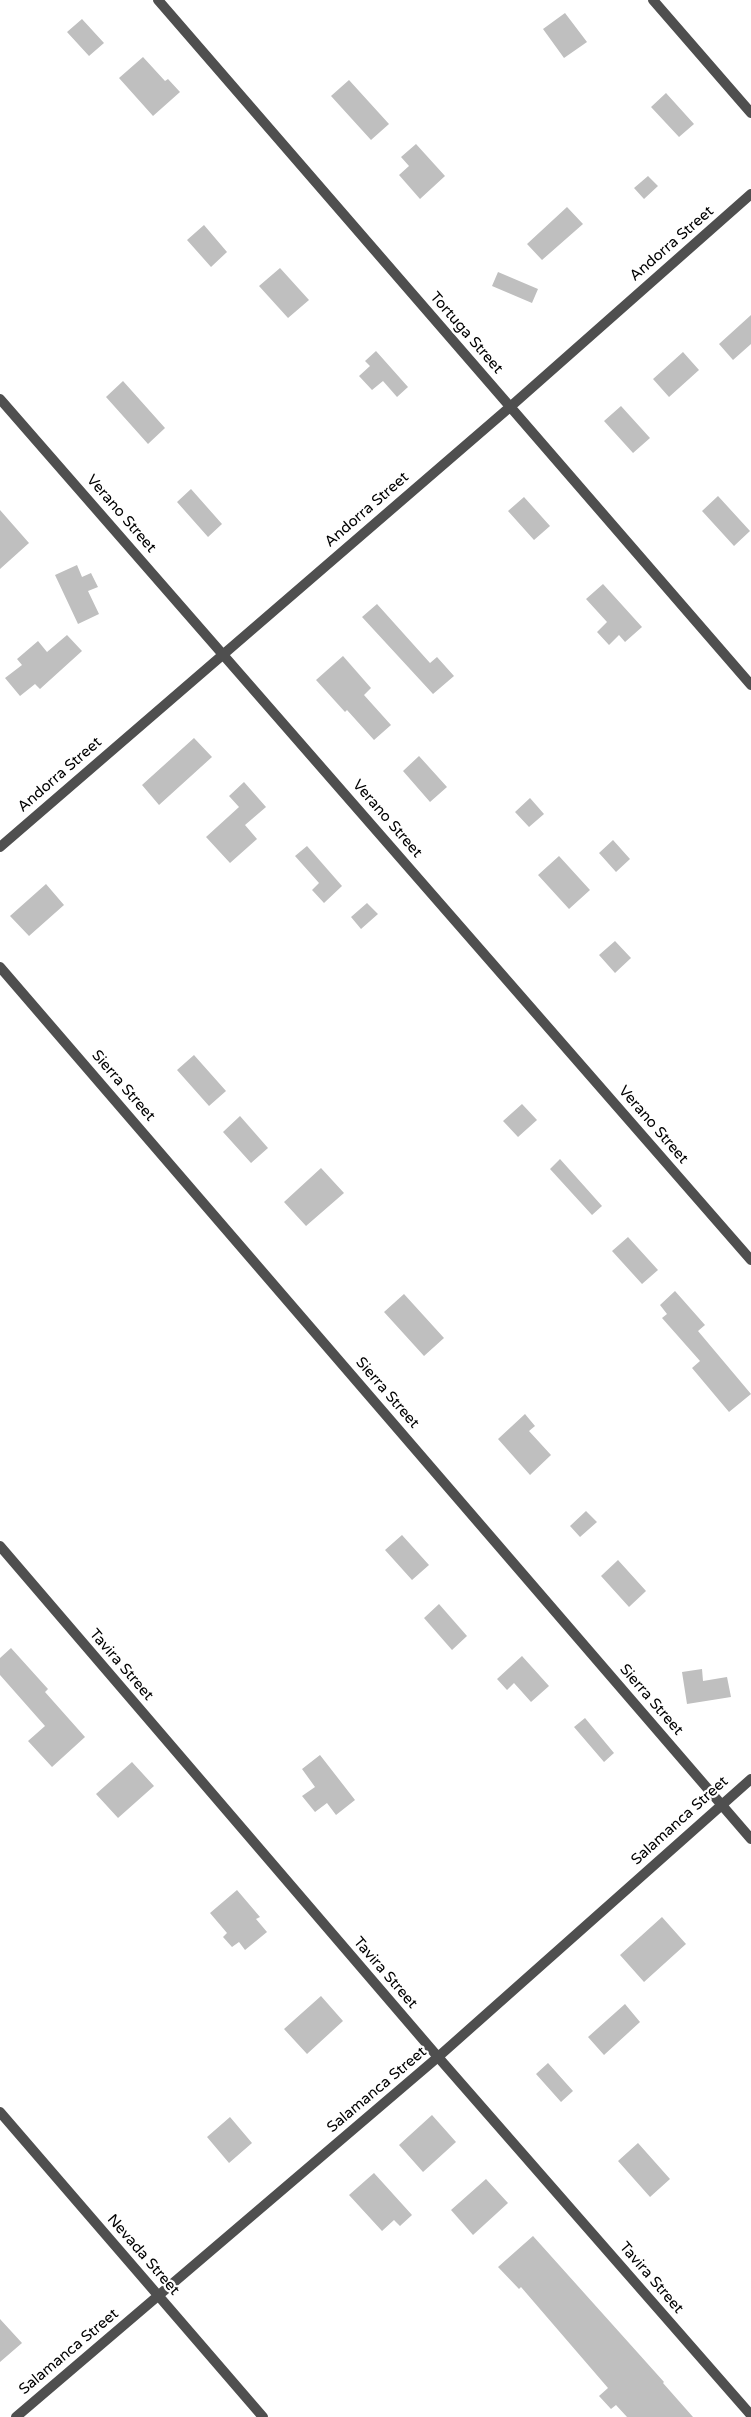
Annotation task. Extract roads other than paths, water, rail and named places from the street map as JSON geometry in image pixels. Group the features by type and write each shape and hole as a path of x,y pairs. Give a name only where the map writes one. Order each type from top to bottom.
{"street":[{"name":"Tortuga Street","path":"158,0 751,685"},
{"path":"653,0 751,113"},
{"name":"Andorra Street","path":"0,846 510,407 751,194"},
{"name":"Verano Street","path":"0,399 751,1260"},
{"name":"Sierra Street","path":"0,967 751,1839"},
{"name":"Tavira Street","path":"0,1546 438,2057 751,2415"},
{"name":"Salamanca Street","path":"16,2417 438,2057 751,1778"},
{"name":"Nevada Street","path":"0,2112 264,2417"}]}
